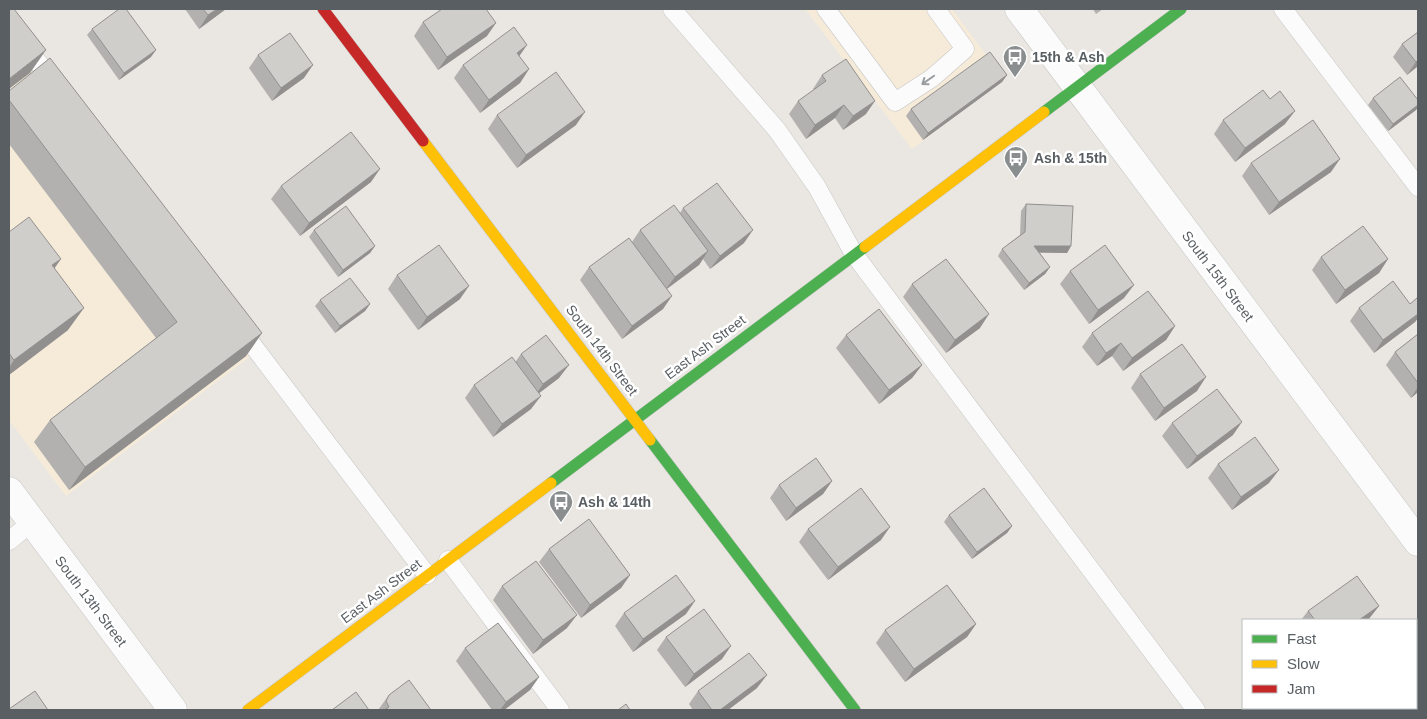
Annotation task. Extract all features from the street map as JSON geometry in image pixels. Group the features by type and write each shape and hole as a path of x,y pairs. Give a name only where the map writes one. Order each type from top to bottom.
{"street":[{"name":"South 14th Street","path":"323,9 855,710"},
{"name":"South 15th Street","path":"1018,9 1418,542"},
{"name":"East Ash Street","path":"248,710 1181,9"},
{"name":"South 13th Street","path":"9,491 173,710"}],"lane":[{"path":"672,9 777,130 816,187 854,254 1196,710"},
{"path":"826,9 895,102 932,78 965,49 936,9"},
{"path":"1283,9 1418,187"},
{"path":"9,24 63,96"},
{"path":"226,310 427,575"},
{"path":"9,541 32,522"},
{"path":"448,560 560,710"}],"shaded area":[{"path":"805,9 952,9 1004,79 912,149"},
{"path":"9,32 252,355 66,496 9,420"}],"building":[{"path":"14,9 46,50 9,79 9,10"},
{"path":"119,9 126,9 156,50 124,73 92,29"},
{"path":"203,9 217,9 208,15"},
{"path":"442,9 486,9 496,23 447,57 423,22"},
{"path":"514,27 527,45 517,53 529,69 489,100 463,65"},
{"path":"1418,32 1418,60 1416,62 1402,44"},
{"path":"290,33 313,65 281,88 258,55"},
{"path":"990,52 1007,75 928,133 911,109"},
{"path":"50,58 262,333 85,467 50,420 177,322 9,100 9,91"},
{"path":"846,59 875,101 853,116 844,105 815,125 798,101 826,81 822,75"},
{"path":"556,72 585,112 526,155 497,115"},
{"path":"1400,77 1418,100 1418,105 1393,124 1373,98"},
{"path":"1263,90 1270,99 1280,91 1295,111 1245,148 1223,120"},
{"path":"1313,120 1340,159 1279,202 1251,163"},
{"path":"351,132 380,169 309,223 281,186"},
{"path":"717,183 753,230 720,256 683,208"},
{"path":"1026,204 1073,206 1071,246 1034,246 1050,267 1029,283 1002,249 1025,232"},
{"path":"674,205 708,251 675,277 640,230"},
{"path":"346,206 375,246 343,270 314,230"},
{"path":"29,217 61,259 52,265 84,308 14,360 9,353 9,232"},
{"path":"1363,226 1388,259 1345,290 1321,257"},
{"path":"629,238 672,296 632,326 589,267"},
{"path":"439,245 469,286 427,317 397,275"},
{"path":"1105,245 1134,285 1098,310 1070,271"},
{"path":"946,259 989,314 955,340 912,284"},
{"path":"350,278 370,304 340,326 320,300"},
{"path":"1393,281 1410,304 1417,298 1418,314 1383,340 1359,308"},
{"path":"1148,291 1175,326 1132,358 1121,343 1106,353 1092,333"},
{"path":"879,309 922,365 889,390 846,335"},
{"path":"1418,334 1418,383 1395,352"},
{"path":"546,335 569,365 543,384 521,354"},
{"path":"1182,344 1206,377 1164,408 1140,374"},
{"path":"512,357 541,396 502,424 474,385"},
{"path":"1217,389 1242,422 1197,456 1172,423"},
{"path":"1255,437 1279,470 1241,497 1218,464"},
{"path":"816,458 832,481 796,508 779,485"},
{"path":"861,488 890,527 838,567 808,529"},
{"path":"984,488 1012,526 977,552 949,515"},
{"path":"589,519 630,575 590,605 549,549"},
{"path":"536,561 577,615 543,640 502,586"},
{"path":"676,575 695,601 643,639 624,613"},
{"path":"1357,576 1379,606 1360,619 1314,619 1308,611"},
{"path":"947,585 976,624 914,669 885,630"},
{"path":"704,609 731,646 694,674 666,637"},
{"path":"498,623 539,677 506,702 465,648"},
{"path":"749,653 767,675 720,710 712,710 698,691"},
{"path":"409,680 431,710 384,710 389,707 386,701 389,695"},
{"path":"35,691 48,710 9,710 9,709"},
{"path":"356,692 369,710 332,710"},
{"path":"626,704 630,710 618,710"}],"traffic: fast":[{"path":"1044,112 1181,9"},
{"path":"551,483 865,247"},
{"path":"650,440 855,710"}],"traffic: slow":[{"path":"865,247 1044,112"},
{"path":"423,141 650,440"},
{"path":"248,710 551,483"}],"traffic: jam":[{"path":"323,9 423,141"}],"place":[{"name":"15th & Ash","path":"1015,78"},
{"name":"Ash & 15th","path":"1016,179"},
{"name":"Ash & 14th","path":"561,523"}]}
